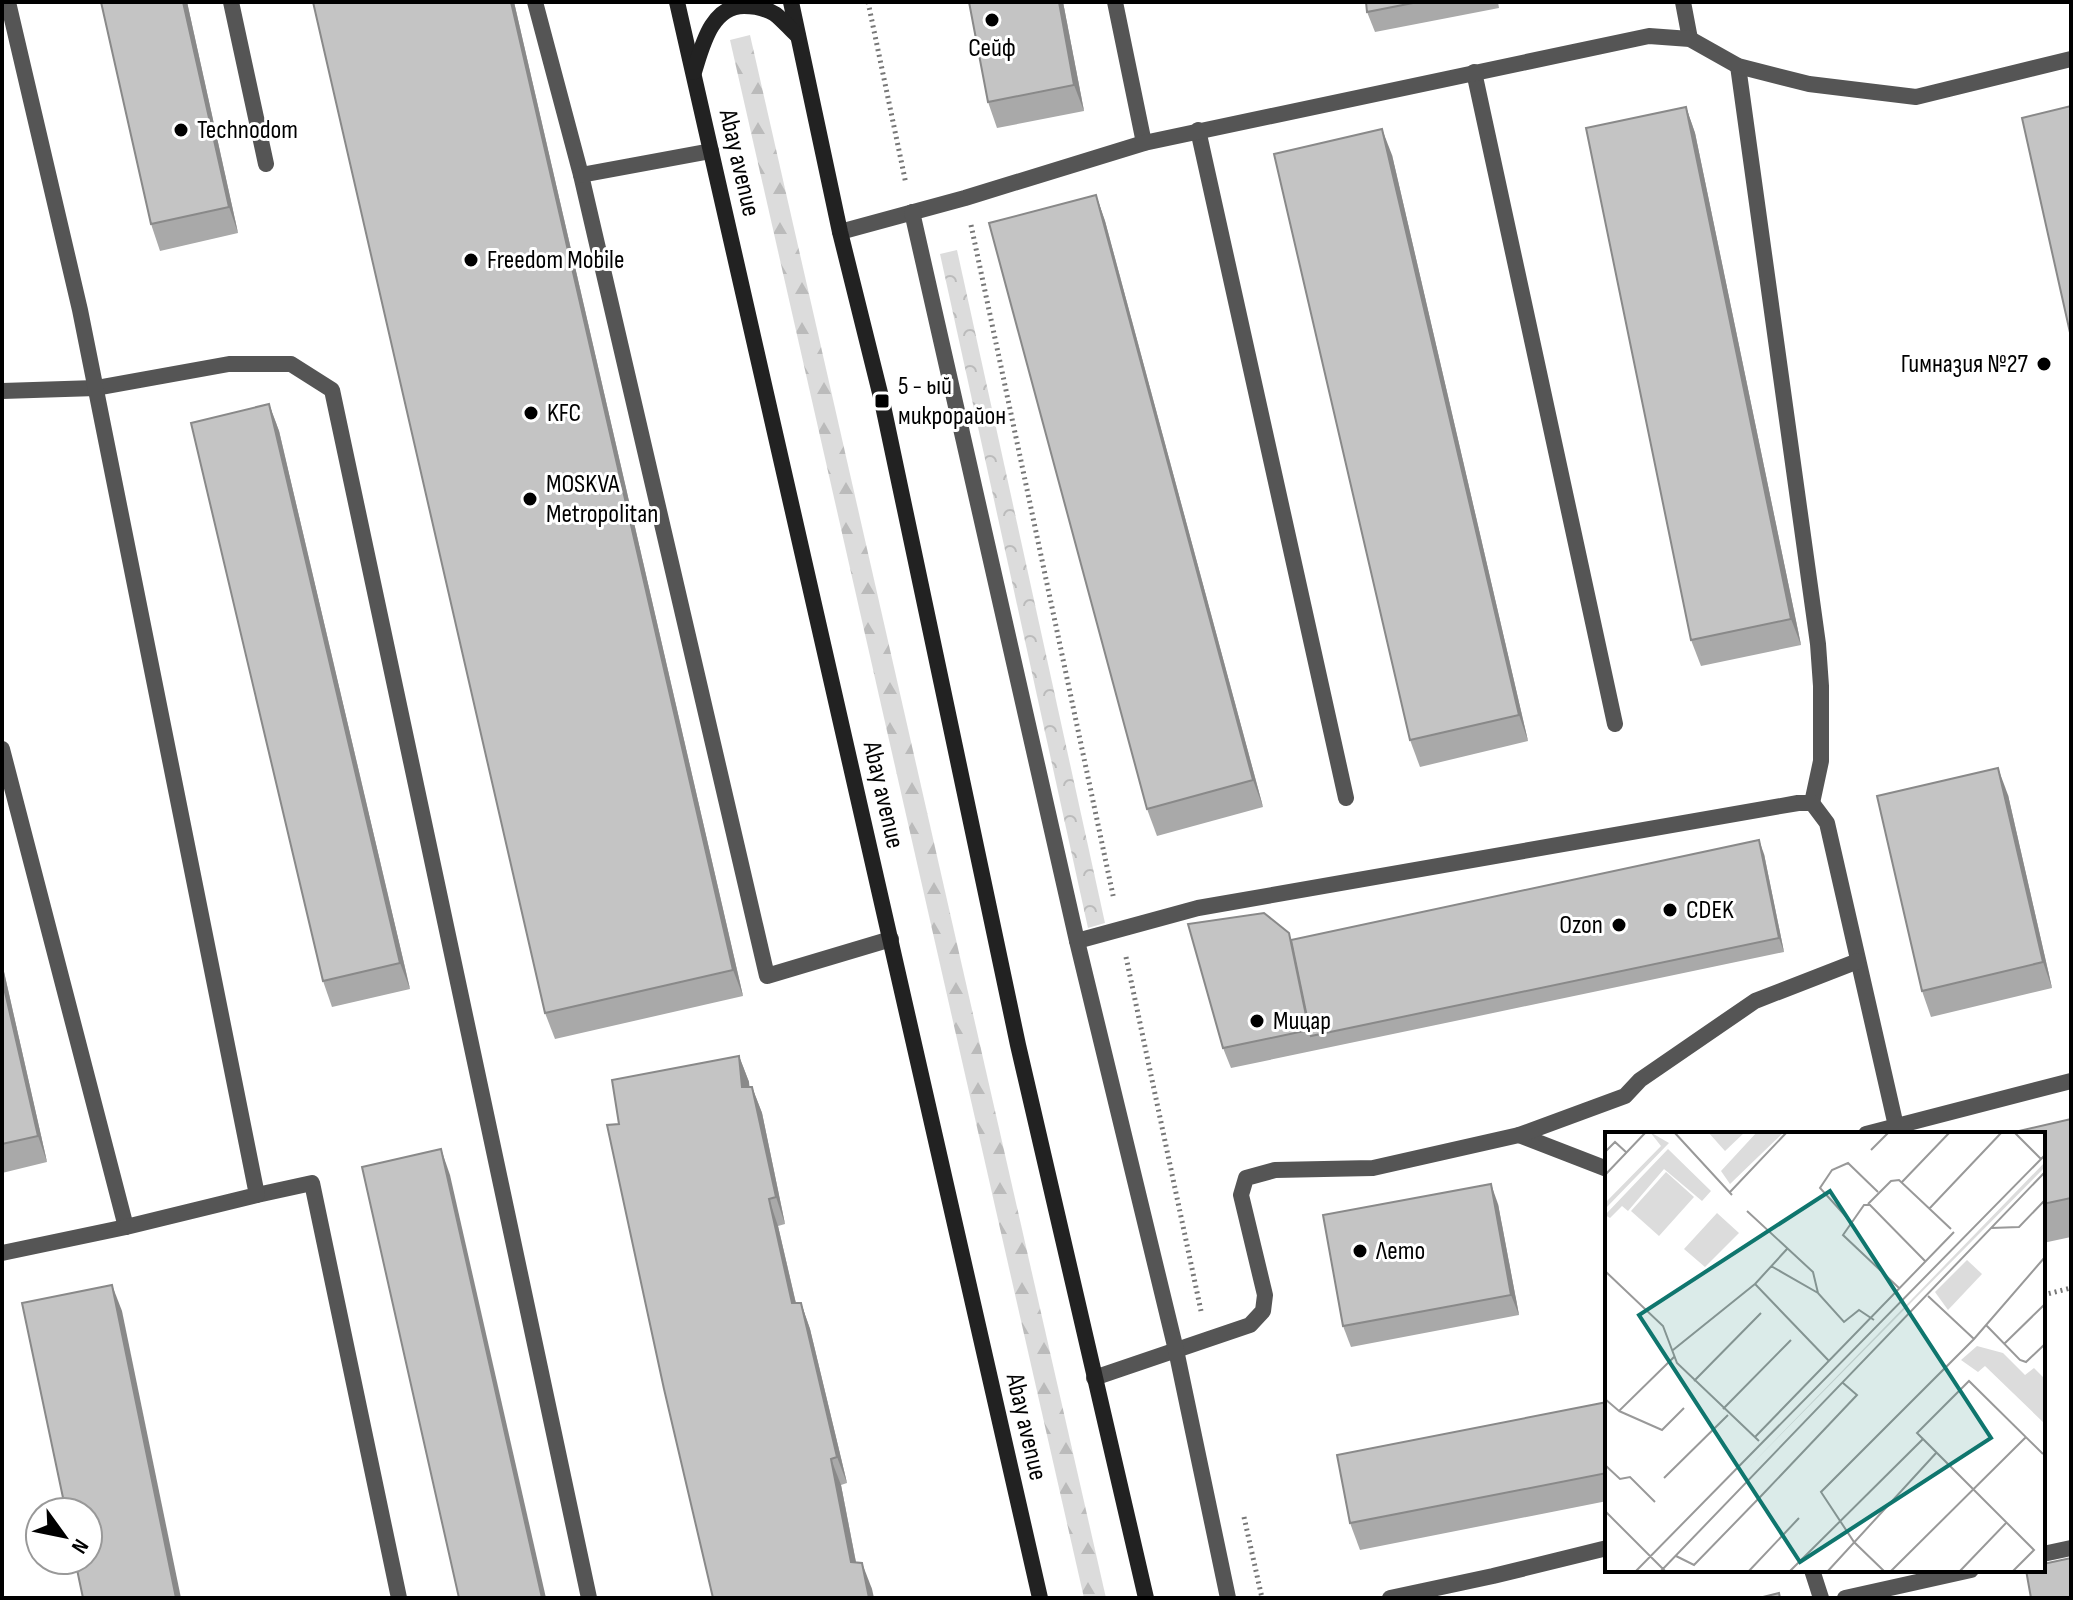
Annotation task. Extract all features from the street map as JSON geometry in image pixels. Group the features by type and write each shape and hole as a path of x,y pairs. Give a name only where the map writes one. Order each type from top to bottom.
{"main road":[{"name":"Abay avenue","path":"677,2 1040,1598"},
{"path":"791,2 840,232 882,401 1018,1045 1146,1598"},
{"path":"694,73 704,38 718,17 736,6 756,6 774,14 798,36"}],"street":[{"path":"8,2 80,310 257,1195"},
{"path":"231,2 266,164"},
{"path":"535,2 581,175 767,976 891,939"},
{"path":"1115,2 1144,143"},
{"path":"1683,2 1690,39"},
{"path":"840,232 965,198 1144,143 1649,36 1690,39 1738,66 1809,84 1916,97 2071,59"},
{"path":"1738,66 1818,644 1821,761 1812,803 1827,823 1896,1126"},
{"path":"1474,72 1615,724"},
{"path":"1198,130 1346,798"},
{"path":"581,175 711,151"},
{"path":"912,212 1077,941 1176,1350 1228,1598"},
{"path":"2,391 96,388 229,364 291,364 332,390 589,1598"},
{"path":"2,749 126,1227"},
{"path":"1077,941 1198,908 1782,805 1812,803"},
{"path":"1094,1378 1250,1325 1263,1311 1265,1295 1241,1195 1246,1178 1275,1170 1373,1168 1519,1135 1625,1096 1640,1080 1755,1001 1858,961"},
{"path":"1874,1132 2071,1081"},
{"path":"1519,1135 1605,1168"},
{"path":"2,1253 312,1183 399,1598"},
{"path":"1390,1598 1605,1548"},
{"path":"2045,1554 2071,1548"},
{"path":"1813,1572 1821,1598"},
{"path":"1845,1598 1962,1572"}],"path":[{"path":"868,2 912,212"},
{"path":"2045,1294 2071,1288"}],"green space":[{"path":"750,35 1106,1598 1084,1598 730,40"},
{"path":"957,250 1105,923 1088,928 940,254"}],"building":[{"path":"101,2 183,2 229,207 151,224"},
{"name":"MOSKVA Metropolitan","path":"313,2 511,2 733,970 545,1013"},
{"path":"969,2 1059,2 1074,85 988,102"},
{"path":"1366,2 1418,2 1367,12"},
{"path":"2071,106 2071,337 2022,118"},
{"path":"1686,107 1791,619 1691,640 1586,128"},
{"path":"1382,129 1519,715 1410,740 1274,154"},
{"path":"1096,195 1253,780 1147,809 989,223"},
{"path":"269,404 400,963 323,981 191,423"},
{"path":"1998,768 2043,962 1922,991 1877,796"},
{"path":"1759,840 1779,938 1311,1036 1291,940"},
{"path":"1264,913 1289,933 1309,1030 1223,1048 1188,924"},
{"path":"2,979 38,1136 2,1144"},
{"path":"739,1056 742,1087 752,1087 776,1197 769,1199 792,1303 801,1303 837,1457 831,1459 851,1562 862,1563 869,1598 713,1598 607,1125 619,1124 612,1080"},
{"path":"2071,1119 2071,1198 2045,1204 2045,1132 2015,1132"},
{"path":"441,1149 542,1598 459,1598 362,1167"},
{"path":"1491,1184 1511,1295 1343,1326 1323,1215"},
{"path":"112,1285 176,1598 83,1598 78,1576 104,1576 104,1496 63,1496 22,1303"},
{"path":"1605,1402 1605,1473 1350,1523 1337,1455"},
{"path":"2071,1558 2071,1598 2031,1598 2026,1572 2045,1572 2045,1564"},
{"path":"1779,1593 1780,1598 1759,1598"}],"place":[{"name":"Сейф","path":"992,20"},
{"name":"Technodom","path":"181,130"},
{"name":"Freedom Mobile","path":"471,260"},
{"name":"Гимназия №27","path":"2044,364"},
{"name":"5 - ый микрорайон","path":"882,401"},
{"name":"KFC","path":"531,413"},
{"name":"MOSKVA Metropolitan","path":"530,499"},
{"name":"CDEK","path":"1670,910"},
{"name":"Ozon","path":"1619,925"},
{"name":"Мицар","path":"1257,1021"},
{"name":"Лето","path":"1360,1251"}]}
